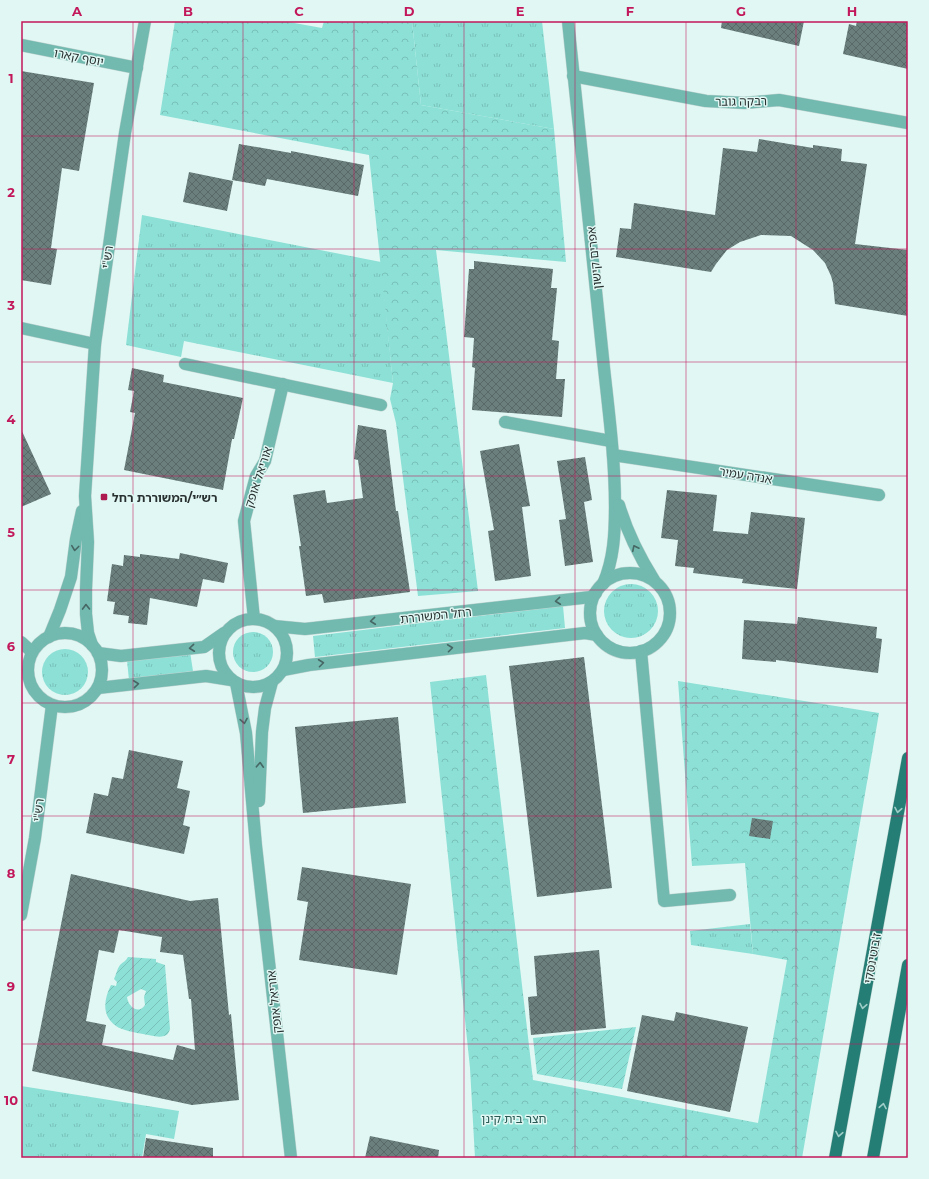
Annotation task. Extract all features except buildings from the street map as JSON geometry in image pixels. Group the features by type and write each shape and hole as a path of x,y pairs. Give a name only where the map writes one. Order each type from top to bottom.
{"main road":[{"name":"ז'בוטינסקי","path":"835,1158 908,758"},
{"path":"873,1158 908,965"}],"street":[{"name":"רש\"י","path":"95,649 88,633 86,614 88,542 85,496 95,344 125,133 145,21"},
{"name":"אפרים קישון","path":"568,21 594,261 616,496 612,553 609,571 603,584"},
{"name":"יוסף קארו","path":"21,45 137,68"},
{"name":"רבקה גובר","path":"573,76 706,101 745,103 779,100 908,123"},
{"path":"21,328 95,344"},
{"path":"185,364 380,405"},
{"name":"אוריאל אופק","path":"254,619 244,521 256,476 265,461 284,384"},
{"path":"505,422 611,441"},
{"name":"אנדה עמיר","path":"613,455 879,496"},
{"name":"רש\"י","path":"49,636 60,610 71,577 76,539 85,496"},
{"name":"אפרים קישון","path":"616,496 632,542 641,560 655,581"},
{"path":"625,573 644,575 655,581 663,590 668,602 670,614 665,632 658,642 641,651 629,652 616,650 606,644 598,635 592,624 590,611 593,599 603,584 613,577 625,573"},
{"name":"רחל המשוררת","path":"274,626 305,629 591,598 596,593"},
{"path":"95,649 122,656 204,647 238,622 254,619 265,621 274,626 282,634 286,643 288,654 283,670 272,682 263,686 252,688 234,682 206,676 98,688"},
{"path":"226,631 220,641 218,658 222,668 234,682"},
{"path":"60,633 72,634 83,638 95,649 102,665 102,677 98,688 86,701 76,706 64,707 52,705 42,699 31,686 28,675 28,663 32,652 39,643 49,636 60,633"},
{"path":"283,670 309,665 455,647 585,633 598,635"},
{"path":"21,642 32,652"},
{"path":"641,651 664,901 730,895"},
{"name":"אוריאל אופק","path":"234,682 242,707 246,733 256,846 291,1158"},
{"name":"אוריאל אופק","path":"256,846 262,732 265,708 272,682"},
{"name":"רש\"י","path":"21,915 35,838 52,705"}],"green space":[{"path":"175,21 283,21 322,28 324,21 412,21 421,105 554,129 566,262 436,250 478,591 418,596 396,423 390,399 393,383 369,155 160,115"},
{"path":"412,21 542,21 554,129 421,105"},
{"path":"142,215 381,262 393,383 184,341 181,357 126,345"},
{"path":"626,584 636,584 650,592 656,601 658,611 656,621 650,630 636,638 626,638 616,633 609,626 604,616 604,606 609,596 616,589"},
{"path":"563,606 565,628 315,657 313,636"},
{"path":"253,632 264,635 270,641 273,652 270,663 264,669 253,672 242,669 236,663 233,652 236,641 242,635"},
{"path":"65,649 78,653 84,659 88,672 84,685 78,691 65,695 52,691 46,685 42,672 46,659 52,653"},
{"path":"190,652 193,671 129,680 127,660"},
{"name":"חצר בית קינן","path":"486,675 533,1080 758,1123 787,960 753,954 745,863 692,866 678,681 879,713 802,1158 475,1158 470,1068 430,682"},
{"path":"750,924 753,954 691,945 690,931"},
{"path":"128,957 156,959 156,962 165,965 170,1029 165,1036 156,1037 125,1030 116,1026 108,1017 105,1007 107,996 111,985 116,986 117,982 114,979 117,970","holes":["141,989 146,991 144,997 145,1005 143,1008 137,1010 129,1004 127,997"]},
{"path":"636,1027 622,1089 537,1074 533,1038"},
{"path":"21,1086 179,1111 174,1139 146,1134 142,1158 49,1158 39,1156 39,1158 21,1158"}],"place":[{"name":"רש״י/המשוררת רחל","path":"104,497"}]}
